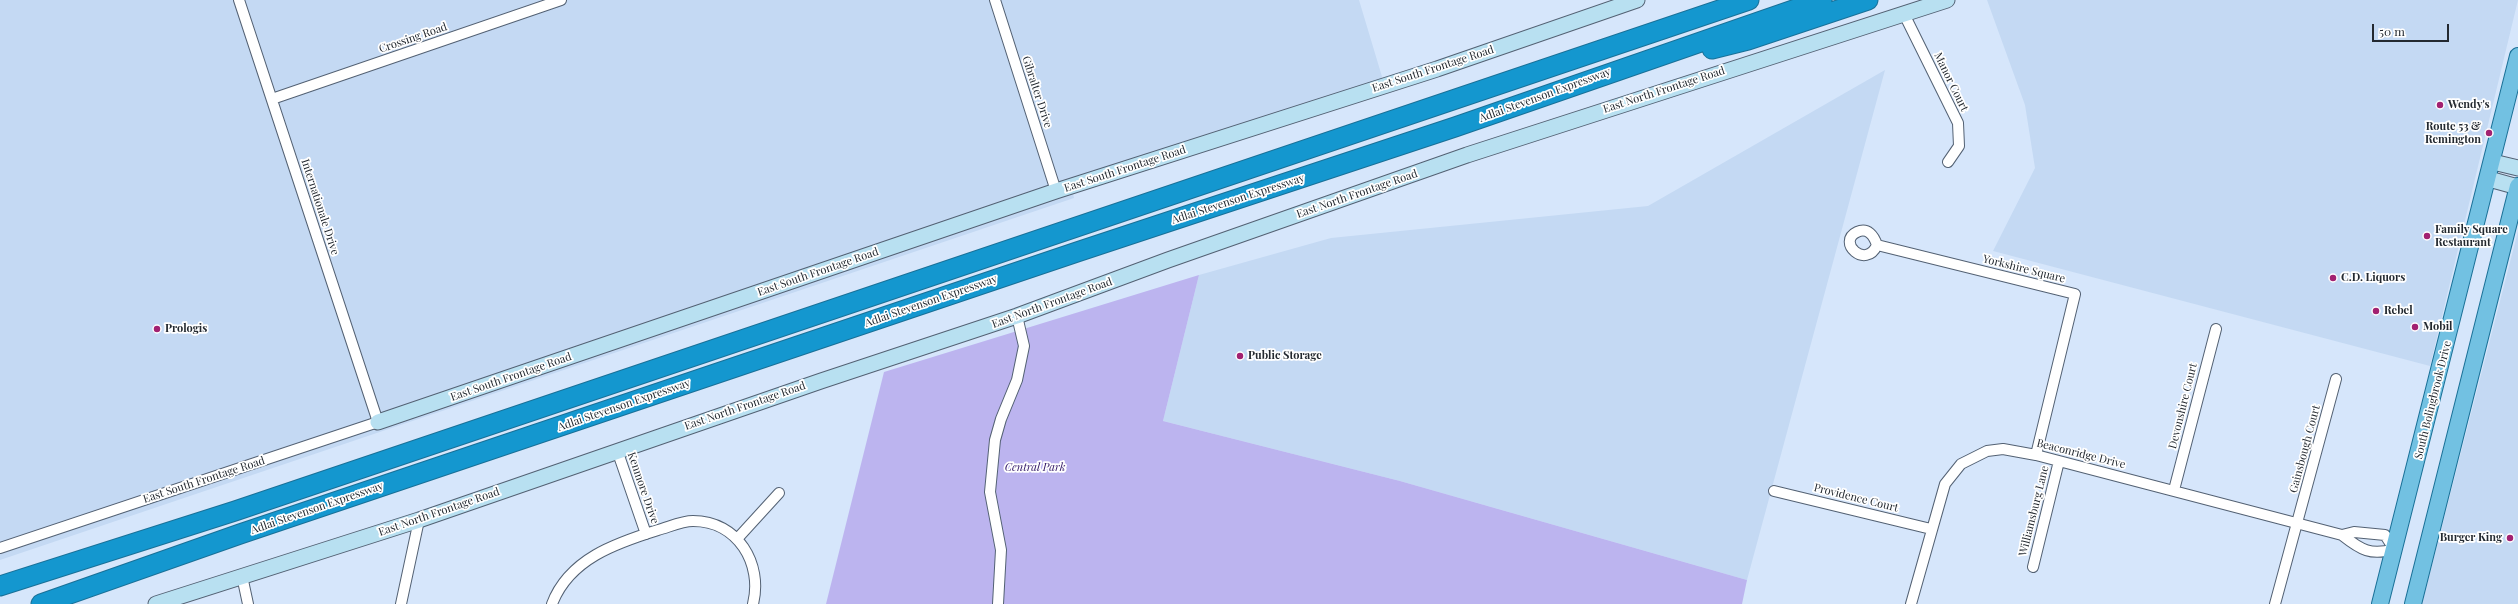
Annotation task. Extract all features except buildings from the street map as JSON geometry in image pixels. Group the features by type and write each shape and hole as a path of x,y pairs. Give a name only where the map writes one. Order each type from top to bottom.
{"highway":[{"name":"Adlai Stevenson Expressway","path":"0,586 235,511 1749,0"},
{"name":"Adlai Stevenson Expressway","path":"41,604 248,531 1077,252 1455,127 1604,74 1822,0"},
{"path":"1604,74 1748,40 1868,0"}],"main road":[{"name":"South Bolingbrook Drive","path":"2380,604 2489,179 2518,56"},
{"path":"2413,604 2518,187"}],"street":[{"name":"Internationale Drive","path":"239,0 378,422"},
{"name":"Crossing Road","path":"272,99 561,0"},
{"name":"Gibralter Drive","path":"995,0 1056,191"},
{"name":"East South Frontage Road","path":"0,548 378,422 1056,191 1437,68 1637,0"},
{"name":"East North Frontage Road","path":"156,604 420,520 617,450 1017,316 1168,260 1467,155 1948,0"},
{"name":"Manor Court","path":"1904,14 1958,123 1959,146 1948,162"},
{"path":"2493,162 2518,168"},
{"path":"2489,179 2518,187"},
{"name":"Yorkshire Square","path":"1877,245 2075,294 2036,455"},
{"path":"998,604 1001,550 990,492 995,440 1001,419 1018,380 1024,346 1017,316"},
{"name":"Devonshire Court","path":"2174,490 2216,329"},
{"name":"Gainsbough Court","path":"2275,604 2298,524 2336,379"},
{"name":"Beaconridge Drive","path":"1911,604 1945,484 1961,464 1987,451 2003,449 2036,455 2174,490 2342,535 2353,544 2379,554 2394,549 2385,535 2354,532 2342,535"},
{"name":"Kenmore Drive","path":"617,450 646,534"},
{"name":"Williamsburg Lane","path":"2033,567 2059,461"},
{"name":"Providence Court","path":"1774,491 1932,529"},
{"path":"737,539 779,493"},
{"path":"401,604 420,520"},
{"path":"552,604 563,584 574,571 594,556 612,546 646,534 693,521 708,523 723,529 737,539 751,558 755,572 756,585 753,604"},
{"path":"242,576 248,604"}],"shaded area":[{"path":"0,0 1359,0 1383,80 1070,181 1074,198 0,560"},
{"path":"1987,0 2518,0 2430,366 1993,251 2035,168 2025,105"},
{"path":"1885,70 1747,580 1400,481 1163,421 1199,275 1331,238 1648,206"},
{"path":"2518,231 2518,604 2422,604"}],"green space":[{"name":"Central Park","path":"1199,275 1163,421 1400,481 1747,580 1742,604 826,604 884,372"}],"place":[{"name":"Wendy's","path":"2440,105"},
{"name":"Route 53 & Remington","path":"2489,133"},
{"name":"Family Square Restaurant","path":"2427,236"},
{"name":"C.D. Liquors","path":"2333,278"},
{"name":"Rebel","path":"2376,311"},
{"name":"Mobil","path":"2415,327"},
{"name":"Prologis","path":"157,329"},
{"name":"Public Storage","path":"1240,356"},
{"name":"Burger King","path":"2510,538"}]}
